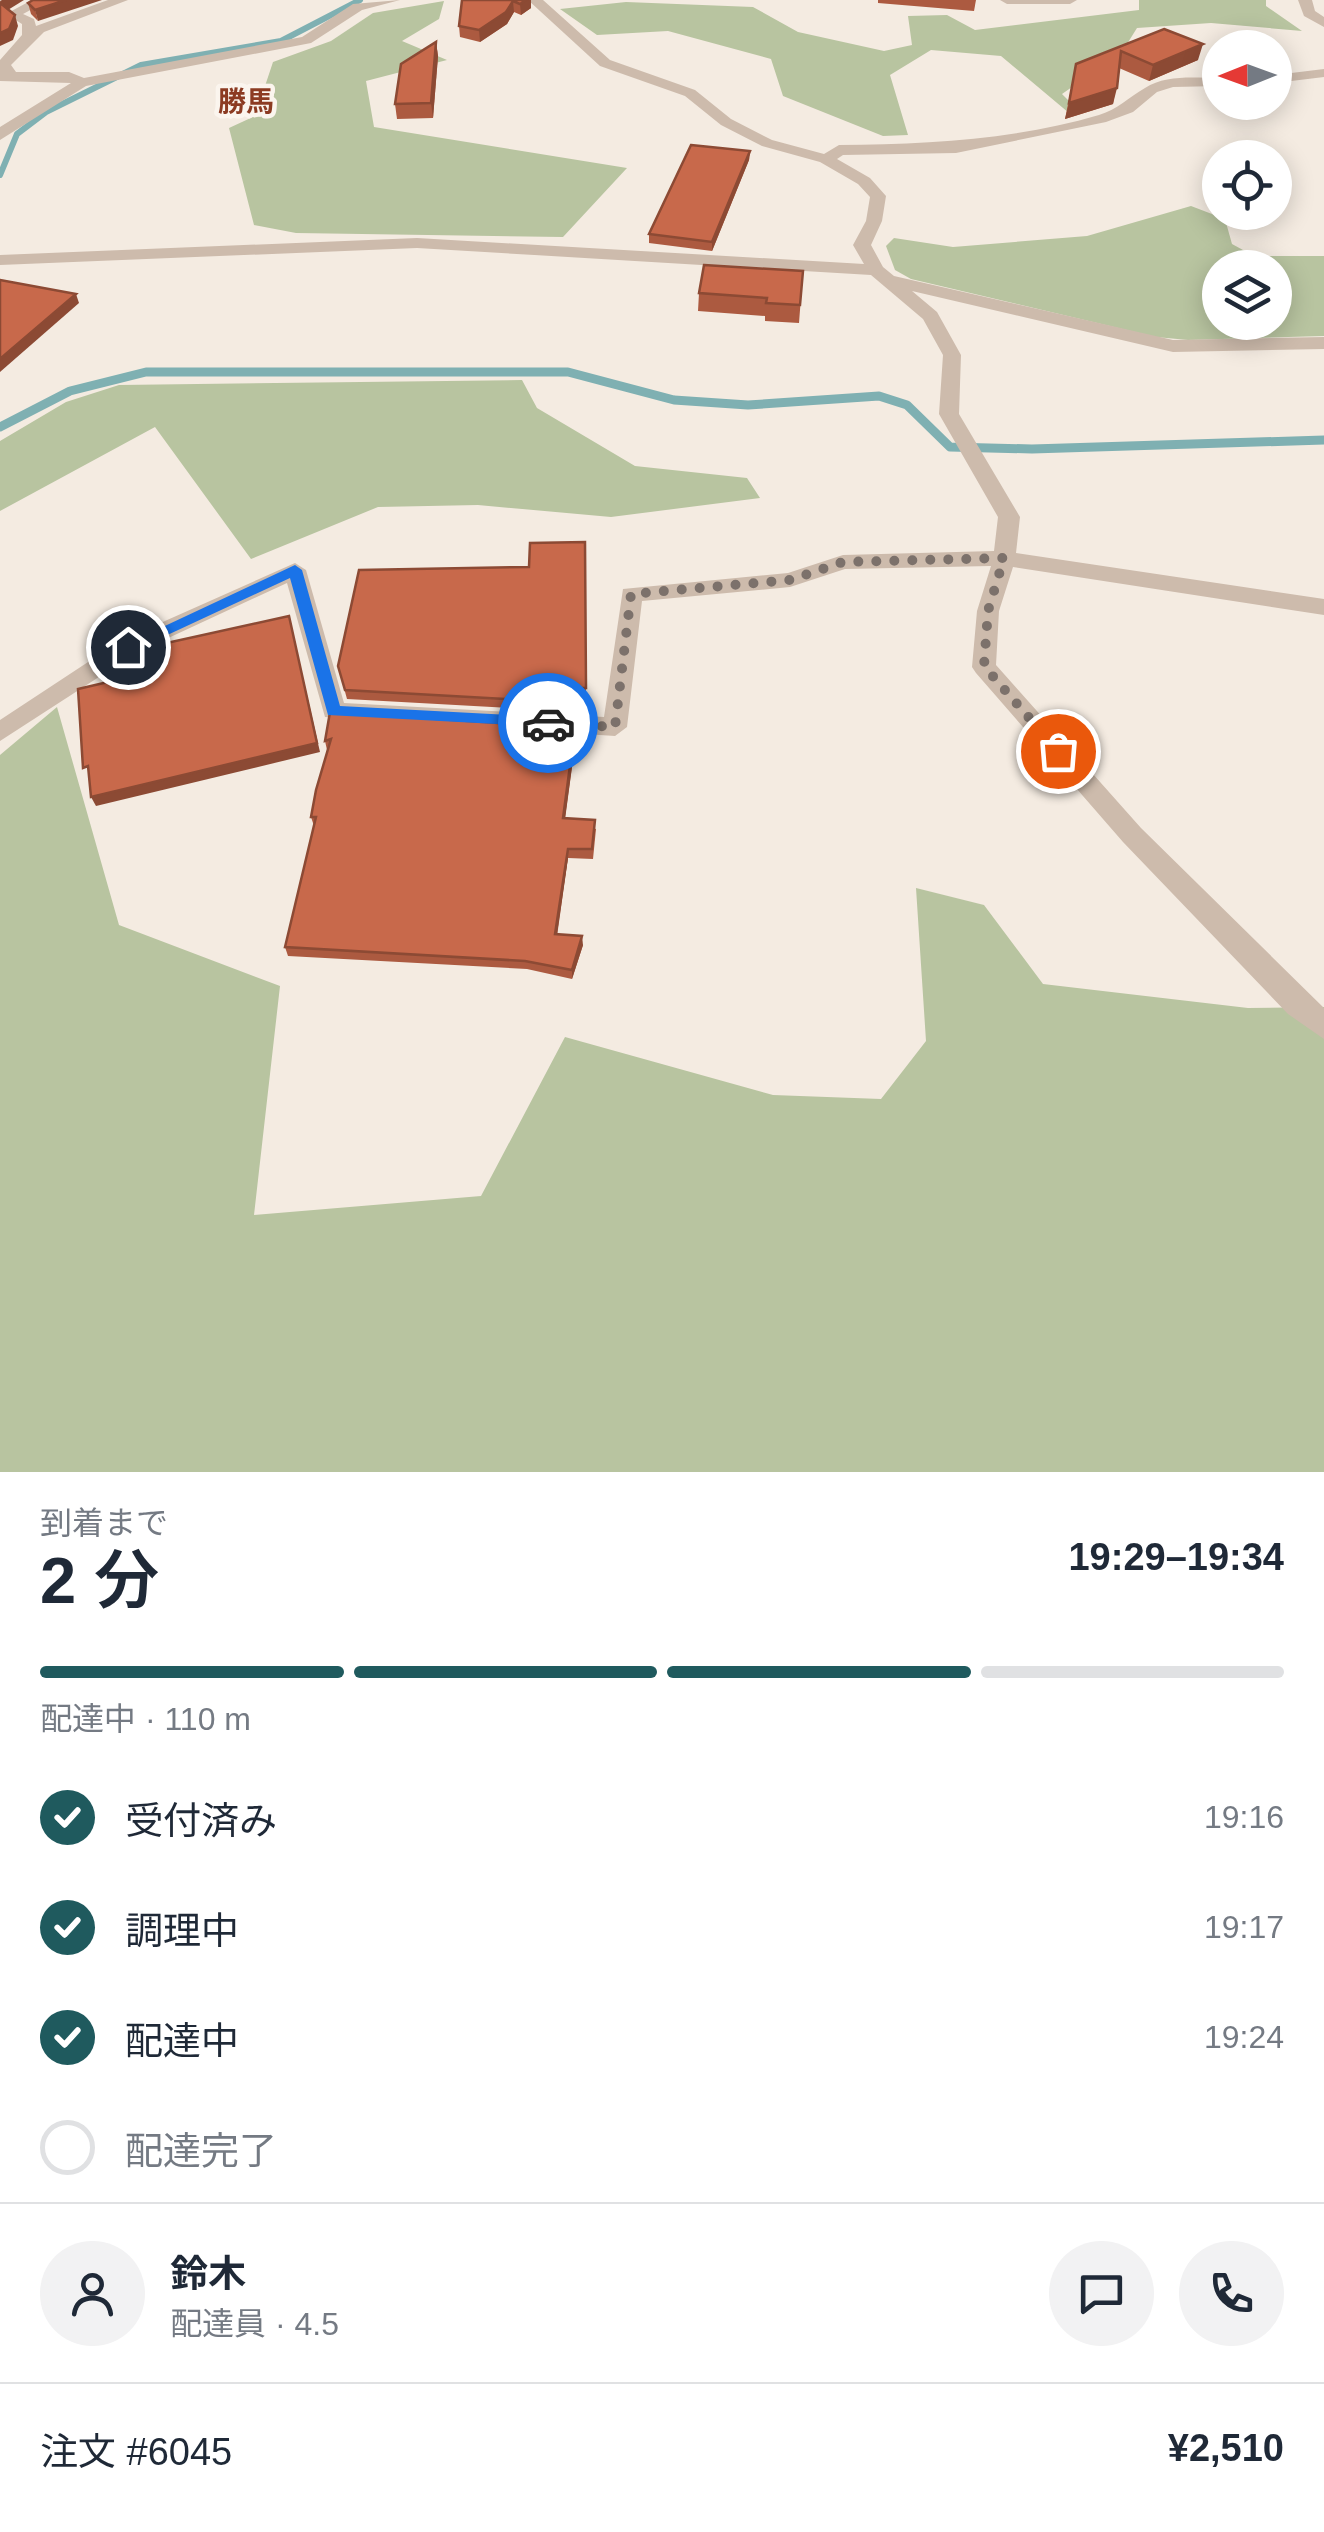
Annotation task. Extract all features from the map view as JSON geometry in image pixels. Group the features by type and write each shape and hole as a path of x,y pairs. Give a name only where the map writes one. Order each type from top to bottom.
{"street":[{"path":"30,36 29,22 13,14 42,0"},
{"path":"82,83 69,76 5,76 4,65 15,44 62,19 121,0"},
{"path":"0,135 20,118 82,83 306,40 358,8 394,0"},
{"path":"535,0 604,63 690,93 726,122 767,142 826,159 864,180 878,196 874,222 862,245 884,275 931,316 952,355 949,414 1009,518 1004,558 988,611 984,666 1132,835 1298,1006 1324,1026"},
{"path":"1007,0 1070,0"},
{"path":"1305,0 1309,13 1324,23"},
{"path":"1292,77 1324,74"},
{"path":"826,159 839,150 956,148 1101,119 1172,82 1202,82"},
{"path":"0,260 417,243 884,275 1173,346 1324,342"},
{"path":"0,732 128,647 295,570 334,711 615,727 631,594 790,580 843,562 1004,558 1324,607"}],"green space":[{"path":"1139,0 1266,0 1266,6 1302,31 1211,23 1137,28 1122,52 1062,94 1071,103 1069,113 1001,56 931,50 890,75 908,135 883,136 783,96 771,59 668,31 597,35 560,9 626,2 753,7 798,32 884,51 912,45 908,16 947,15 975,30 1139,10"},
{"path":"444,1 439,19 402,41 447,60 366,81 374,127 627,168 563,237 296,233 254,225 229,128 255,116 273,62 331,41 373,13"},
{"path":"1191,206 1202,210 1202,230 1228,230 1232,244 1243,250 1202,250 1202,340 1188,340 1156,337 911,279 895,270 886,246 894,238 953,247 1087,236"},
{"path":"1292,256 1324,256 1324,336 1292,337"},
{"path":"522,380 537,408 635,466 747,478 760,498 611,517 478,505 378,507 251,559 155,427 0,511 0,441 66,402 119,385"},
{"path":"57,707 119,925 280,986 254,1215 481,1196 565,1037 773,1095 881,1099 926,1041 916,888 984,905 1043,984 1248,1008 1324,1007 1324,1472 0,1472 0,755"}],"building":[{"path":"66,0 35,10 28,3"},
{"path":"462,0 526,0 520,4 513,1 506,12 479,30 459,26"},
{"path":"0,3 15,15 9,29 0,33"},
{"path":"1164,29 1202,44 1153,65 1121,51 1117,88 1069,103 1076,64"},
{"path":"436,42 431,103 395,104 401,64"},
{"path":"691,145 750,151 712,242 649,234"},
{"path":"704,265 803,271 800,305 766,303 767,298 699,293"},
{"path":"0,280 76,294 0,359"},
{"path":"585,542 586,688 581,688 579,703 345,690 338,666 359,570 529,567 530,543"},
{"path":"289,616 317,743 91,797 88,766 83,768 78,689 138,675 135,650"},
{"path":"330,712 575,728 563,818 595,820 592,849 568,849 555,934 582,936 572,970 525,961 285,947 316,817 311,817 316,790 331,739 325,741"}],"waterway":[{"path":"0,175 17,134 46,112 141,65 281,41 360,0"},
{"path":"0,427 70,391 146,372 568,372 674,400 748,405 879,396 907,405 950,447 1032,449 1324,440"}],"way so far":[{"path":"548,723 615,727 631,594 790,580 843,562 1004,558 988,611 984,666 1058,751"}],"district":[{"name":"勝馬","path":"246,101"}],"route":[{"path":"128,647 295,570 334,711 548,723"}]}
